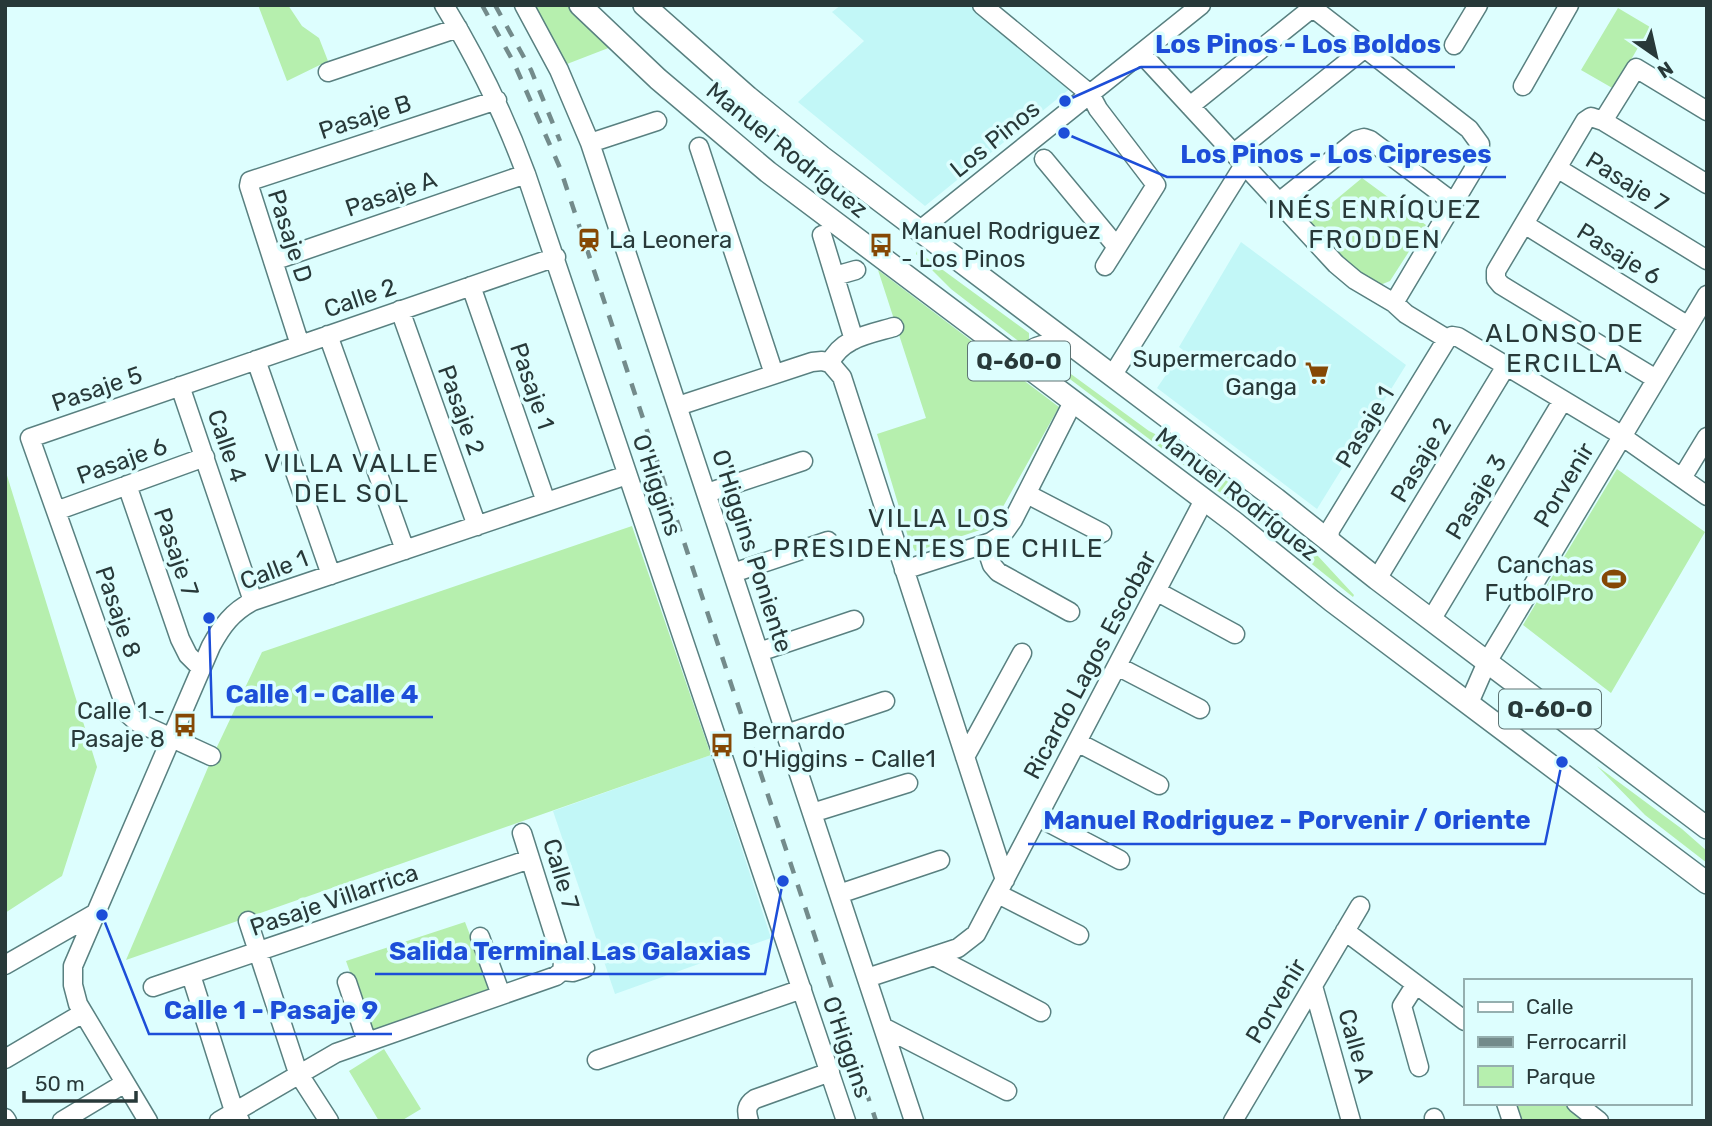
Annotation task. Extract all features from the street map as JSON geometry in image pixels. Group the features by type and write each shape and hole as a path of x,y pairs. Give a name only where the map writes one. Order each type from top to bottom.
{"main road":[{"name":"Manuel Rodríguez","path":"580,5 658,79 759,165 1707,883"},
{"name":"Manuel Rodríguez","path":"646,6 789,131 1707,828"},
{"path":"1021,363 1027,353 1037,348 1071,345"}],"street":[{"name":"O'Higgins","path":"444,5 497,100 556,257 846,1121"},
{"name":"O'Higgins Poniente","path":"524,5 559,71 590,143 914,1121"},
{"path":"982,5 1090,94 1098,109 1156,185 1105,266"},
{"name":"Los Pinos","path":"919,231 1201,5"},
{"path":"1454,46 1478,5"},
{"path":"1523,86 1569,5"},
{"path":"1190,106 1311,6 1469,129 1480,144 1478,162 1394,303"},
{"path":"328,72 458,28"},
{"path":"1112,376 1239,159 1365,48"},
{"path":"1141,53 1344,271 1394,303 1417,322 1447,339 1458,337 1622,436 1707,496"},
{"path":"1597,119 1636,68 1707,111"},
{"name":"Pasaje B","path":"249,183 497,100"},
{"path":"1656,379 1501,285 1496,279 1496,271 1585,121 1597,119 1707,184"},
{"path":"590,143 657,121"},
{"path":"1279,202 1357,140 1364,138 1454,203"},
{"path":"699,147 774,374"},
{"path":"1044,159 1117,247"},
{"name":"Pasaje 7","path":"1557,168 1707,260"},
{"name":"Pasaje A","path":"273,261 526,174"},
{"name":"Pasaje D","path":"249,183 300,345"},
{"name":"Pasaje 6","path":"1524,224 1689,326"},
{"path":"822,234 854,340"},
{"name":"Calle 2","path":"180,386 556,257"},
{"path":"835,276 856,270"},
{"name":"Pasaje 1","path":"471,286 547,502"},
{"name":"Porvenir","path":"1469,703 1487,662 1707,295"},
{"name":"Pasaje 2","path":"400,310 477,526"},
{"path":"830,363 839,349 854,340 894,327"},
{"path":"328,335 405,550"},
{"name":"Pasaje 1","path":"1329,542 1330,530 1447,339"},
{"path":"256,360 331,575"},
{"path":"678,406 817,361 830,363 842,377 965,757 1002,887 1079,935"},
{"name":"Pasaje 2","path":"1377,579 1506,366"},
{"name":"Pasaje 5","path":"30,438 180,386"},
{"name":"Calle 4","path":"180,386 253,601"},
{"name":"Pasaje 3","path":"1431,620 1563,400"},
{"path":"904,570 985,544 1009,528 1073,402"},
{"path":"1682,478 1707,437"},
{"name":"Pasaje 8","path":"30,438 128,714 133,720 211,756"},
{"name":"Pasaje 6","path":"56,511 205,457"},
{"path":"708,493 803,461"},
{"name":"Calle 1","path":"83,1013 73,985 73,966 201,668 226,621 253,601 627,475"},
{"name":"Pasaje 7","path":"127,485 180,639 188,655 201,668"},
{"path":"1027,494 1102,533"},
{"name":"Ricardo Lagos Escobar","path":"867,978 958,948 976,934 1204,500"},
{"path":"733,572 828,541"},
{"path":"985,544 992,565 998,572 1070,612"},
{"path":"1156,591 1235,634"},
{"path":"759,652 854,620"},
{"path":"965,757 1022,653"},
{"path":"1117,666 1200,709"},
{"path":"786,734 885,701"},
{"path":"1077,742 1159,785"},
{"path":"812,813 908,783"},
{"path":"1038,817 1120,860"},
{"name":"Calle 7","path":"522,833 563,963 562,971"},
{"name":"Pasaje Villarrica","path":"153,988 530,859"},
{"path":"839,894 940,860"},
{"name":"Porvenir","path":"1233,1121 1360,906"},
{"path":"5,965 94,914"},
{"path":"248,921 298,1073 328,1121"},
{"path":"1345,931 1464,1020"},
{"path":"480,937 501,995"},
{"path":"934,956 1041,1012"},
{"path":"191,975 231,1118 298,1073 336,1053 562,971 573,972 585,968"},
{"path":"347,982 368,1042"},
{"path":"1416,984 1402,1006 1419,1067"},
{"name":"Calle A","path":"1313,986 1352,1121"},
{"name":"O'Higgins","path":"597,1060 802,989"},
{"path":"5,1059 83,1013 148,1121"},
{"path":"883,1027 1007,1091"},
{"path":"749,1113 755,1099 830,1072"},
{"path":"62,1121 125,1083"},
{"path":"1579,1105 1599,1121"}],"shaded area":[{"path":"841,5 976,5 1072,87 925,206 798,102 864,41 832,12"},
{"path":"1241,242 1406,365 1317,509 1157,388 1183,350 1179,347"},
{"path":"711,755 771,938 615,994 553,811"}],"green space":[{"path":"258,5 288,5 302,26 319,38 328,61 287,81"},
{"path":"531,5 569,5 611,47 567,64"},
{"path":"1618,8 1650,27 1614,89 1581,70"},
{"path":"1362,178 1426,225 1390,281 1380,285 1344,261 1309,222"},
{"path":"917,251 1029,333 1025,344 951,289 916,254"},
{"path":"878,270 1059,407 995,521 983,529 915,551 909,540 877,434 926,418"},
{"path":"1049,358 1149,431 1179,446 1257,503 1317,555 1353,597 1263,525 1046,361"},
{"path":"5,469 97,767 62,876 5,913"},
{"name":"Canchas FutbolPro","path":"1617,469 1705,532 1611,693 1523,625"},
{"path":"632,526 711,755 126,960 215,751 262,652"},
{"path":"1597,766 1682,829 1707,851 1707,863 1645,815"},
{"path":"465,922 491,989 371,1031 346,961"},
{"path":"384,1049 421,1109 401,1121 379,1121 349,1071"},
{"path":"1517,1105 1573,1105 1594,1121 1521,1121"}],"railway":[{"path":"482,5 514,63 560,168 876,1121"},
{"path":"495,5 531,70 560,141"}],"place":[{"name":"Los Pinos - Los Boldos","path":"1065,101"},
{"name":"Los Pinos - Los Cipreses","path":"1064,133"},
{"name":"La Leonera","path":"589,240"},
{"name":"Manuel Rodriguez - Los Pinos","path":"881,245"},
{"name":"Supermercado Ganga","path":"1317,373"},
{"name":"Canchas FutbolPro","path":"1614,579"},
{"name":"Calle 1 - Calle 4","path":"209,618"},
{"name":"Calle 1 - Pasaje 8","path":"185,725"},
{"name":"Bernardo O'Higgins - Calle1","path":"722,745"},
{"name":"Manuel Rodriguez - Porvenir / Oriente","path":"1562,762"},
{"name":"Salida Terminal Las Galaxias","path":"783,881"},
{"name":"Calle 1 - Pasaje 9","path":"102,915"}],"district":[{"name":"INÉS ENRÍQUEZ FRODDEN","path":"1375,224"},
{"name":"ALONSO DE ERCILLA","path":"1565,348"},
{"name":"VILLA VALLE DEL SOL","path":"352,478"},
{"name":"VILLA LOS PRESIDENTES DE CHILE","path":"939,533"}]}
